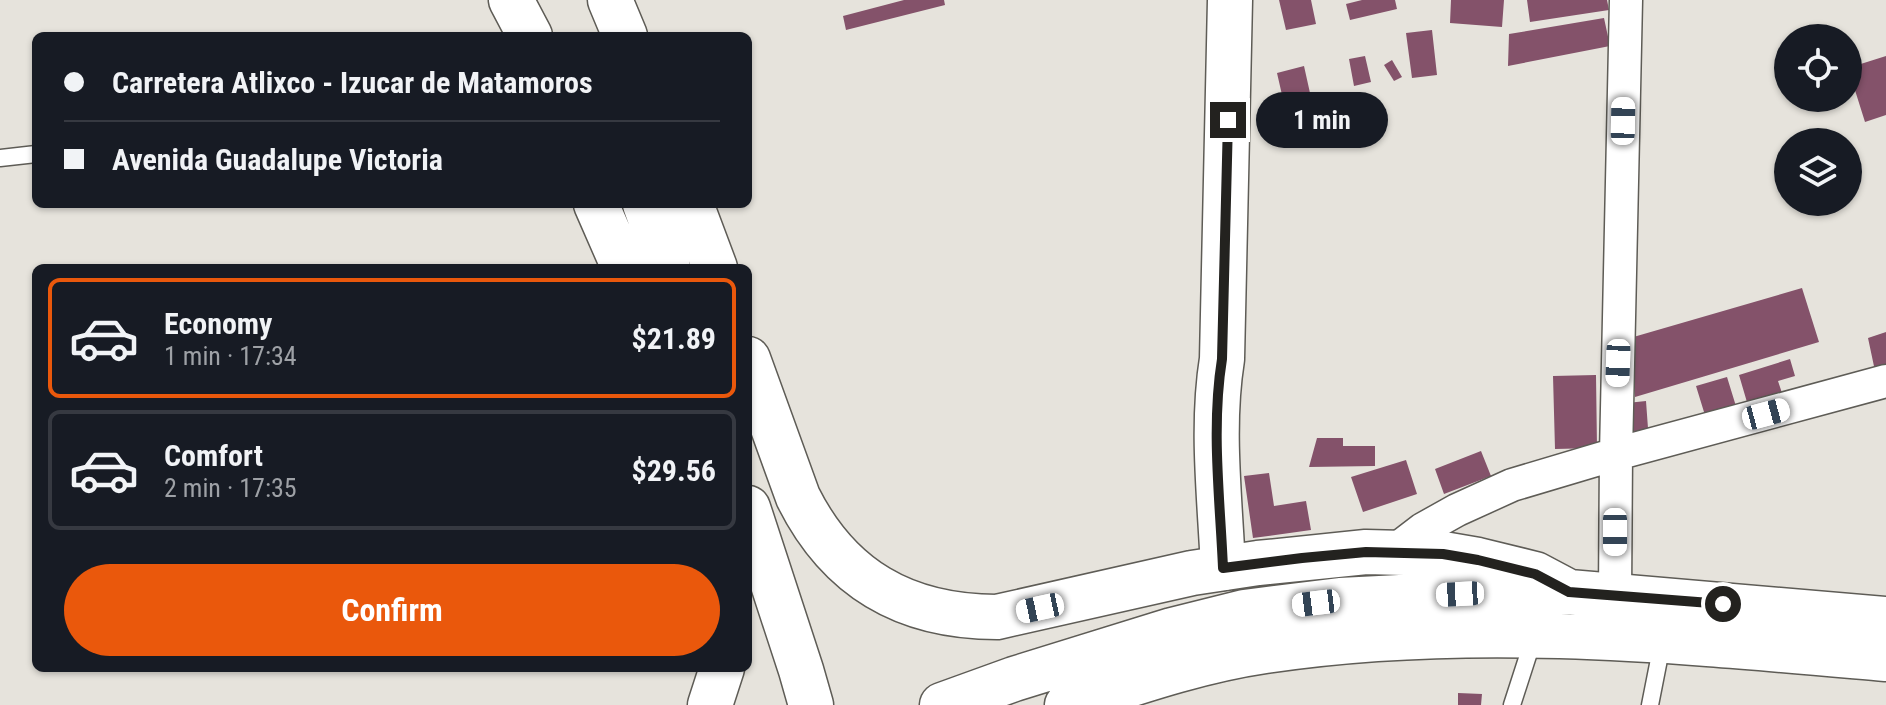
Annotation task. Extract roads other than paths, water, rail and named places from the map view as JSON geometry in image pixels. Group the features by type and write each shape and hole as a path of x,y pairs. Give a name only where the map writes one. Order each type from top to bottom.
{"main road":[{"path":"511,0 528,32"},
{"path":"1223,568 1216,416 1222,359 1230,0"},
{"path":"600,208 652,264"},
{"path":"640,208 653,264"},
{"path":"646,208 653,264"},
{"path":"692,208 714,264"},
{"path":"752,370 798,497 822,537 838,556 876,586 897,598 945,614 997,617 1223,568 1324,555 1393,552 1443,554 1512,567 1535,574 1569,592"},
{"path":"752,520 811,705"},
{"path":"942,705 1172,630 1244,612 1340,600 1569,592 1886,619"},
{"path":"1067,705 1174,670 1263,651 1368,639 1534,635 1662,641 1886,659"},
{"path":"710,705 721,672"}],"street":[{"path":"1615,595 1626,0"},
{"path":"1393,552 1423,529 1512,485 1886,381"}],"lane":[{"path":"0,158 32,154"},
{"path":"1512,705 1534,635"},
{"path":"1650,705 1662,641"}]}
